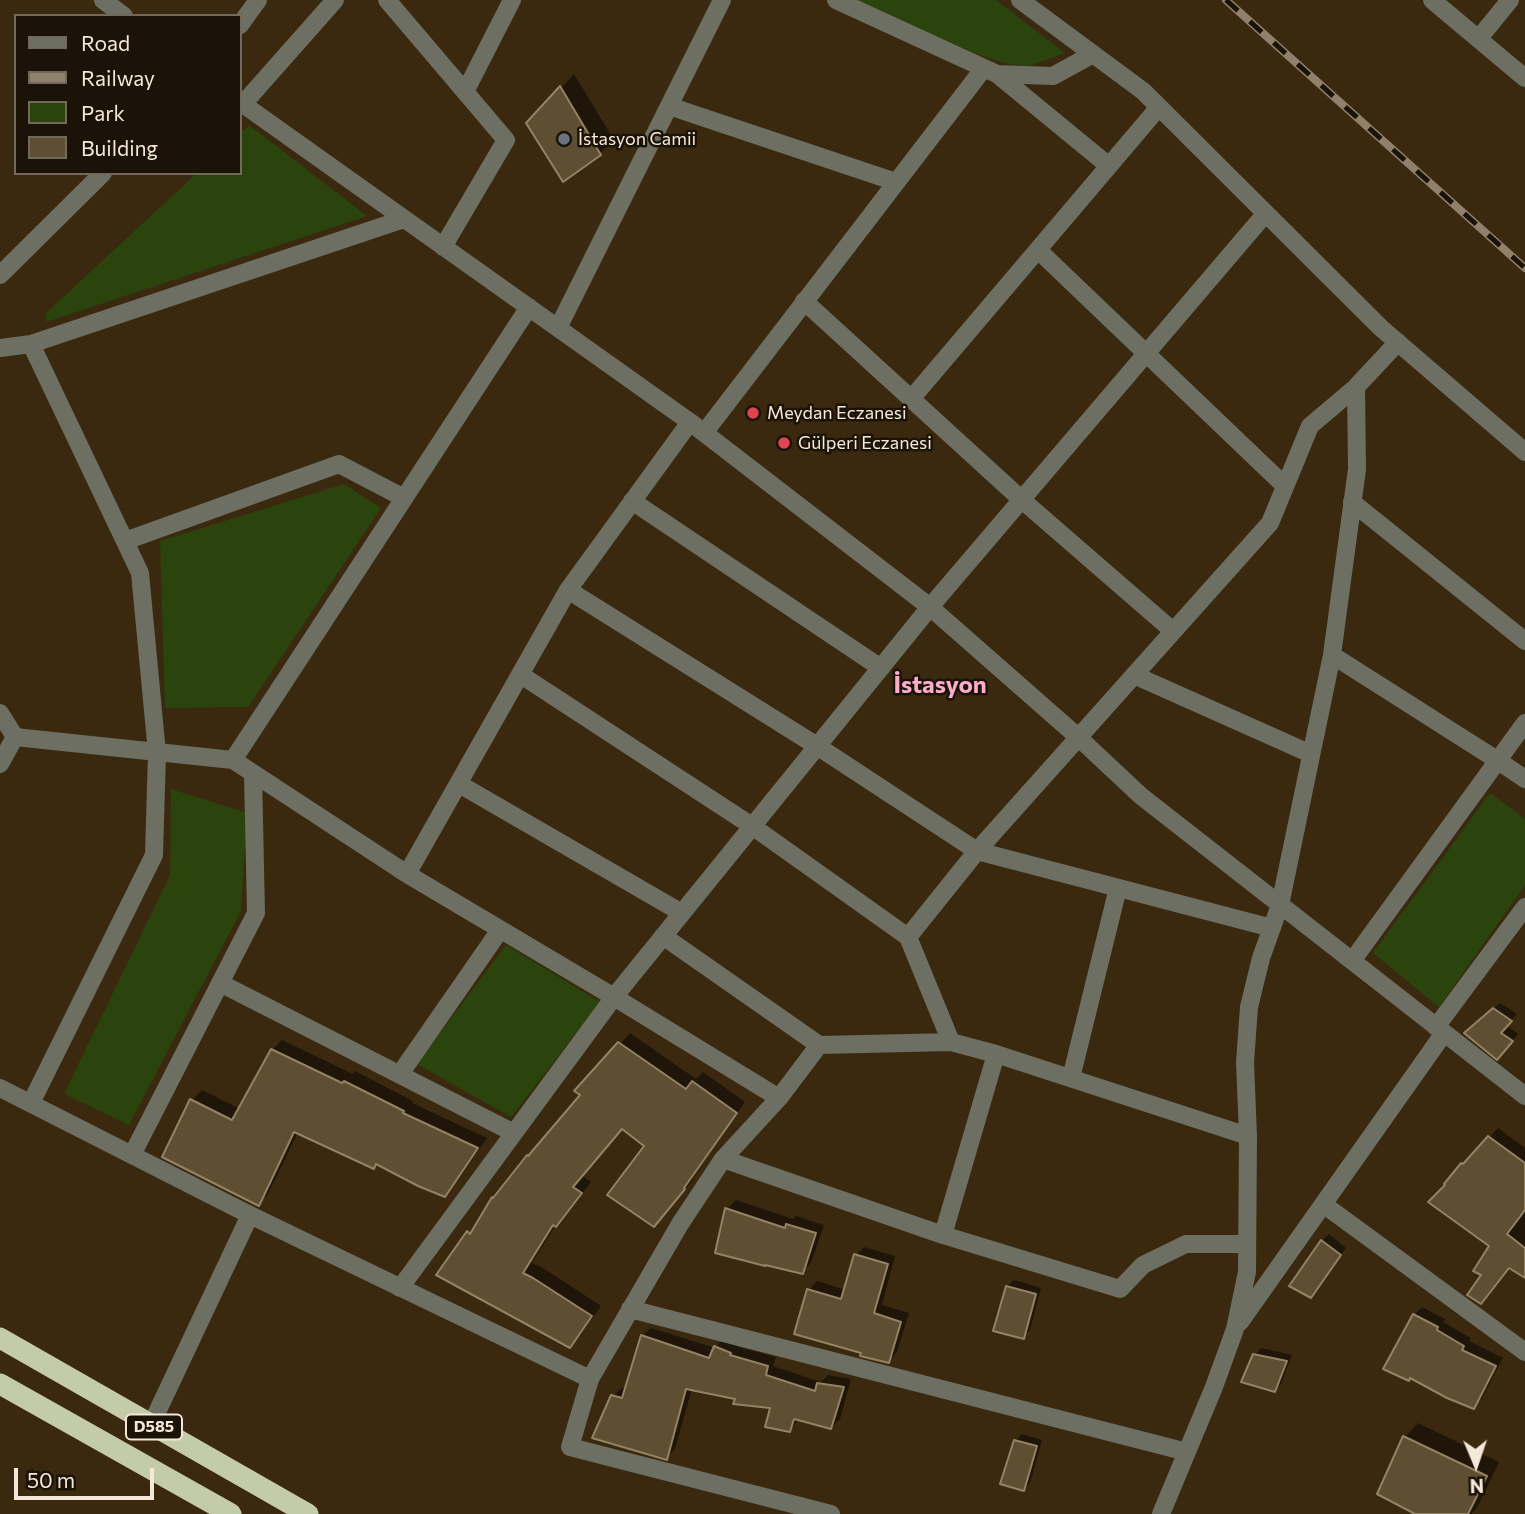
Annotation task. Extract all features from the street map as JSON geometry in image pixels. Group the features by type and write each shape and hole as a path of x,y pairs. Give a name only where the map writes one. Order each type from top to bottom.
{"highway":[{"name":"D585","path":"0,1338 308,1514"},
{"name":"D585","path":"0,1384 231,1514"}],"street":[{"path":"103,0 121,14"},
{"path":"242,21 258,0"},
{"path":"335,0 242,103 690,422 930,607 1141,796 1525,1096"},
{"path":"387,0 506,140 443,247"},
{"path":"465,92 512,0"},
{"path":"558,328 722,0"},
{"path":"836,0 991,71 1109,166"},
{"path":"1020,0 1143,91 1381,328 1525,452"},
{"path":"1432,0 1525,78"},
{"path":"1479,38 1510,0"},
{"path":"991,71 1053,76 1093,54"},
{"path":"704,433 896,182 991,71"},
{"path":"669,106 896,182"},
{"path":"911,399 1159,107"},
{"path":"0,275 101,175"},
{"path":"400,1288 614,997 663,936 930,607 1266,213"},
{"path":"0,348 31,344 404,219"},
{"path":"1038,250 1285,486"},
{"path":"804,301 1022,500 1173,631"},
{"path":"233,760 529,307"},
{"path":"908,937 977,851 1270,523 1310,426 1356,387 1398,342"},
{"path":"31,344 140,573 157,753 154,855 31,1103"},
{"path":"1161,1514 1235,1329 1247,1272 1248,1136 1245,1062 1249,1007 1261,958 1280,905 1332,655 1357,469 1356,387"},
{"path":"407,874 568,590 690,422"},
{"path":"125,541 339,464 404,498"},
{"path":"632,501 881,668"},
{"path":"1352,502 1525,641"},
{"path":"568,590 817,746 977,851 1272,928"},
{"path":"1332,655 1525,779"},
{"path":"521,675 752,826 908,937 951,1042"},
{"path":"1134,675 1311,754"},
{"path":"0,713 15,737"},
{"path":"1352,961 1525,723"},
{"path":"15,737 233,760 407,874 779,1098"},
{"path":"0,764 15,737"},
{"path":"132,1155 256,913 253,774"},
{"path":"459,784 682,913"},
{"path":"1071,1078 1118,888"},
{"path":"1235,1329 1323,1205 1525,907"},
{"path":"400,1074 500,930"},
{"path":"663,936 819,1045 951,1042 996,1054 1248,1136"},
{"path":"220,982 514,1133"},
{"path":"819,1045 779,1098 723,1159 680,1224 590,1379 570,1447 831,1514"},
{"path":"943,1235 996,1054"},
{"path":"0,1088 250,1215 590,1379"},
{"path":"723,1159 943,1235 1121,1289 1143,1265 1186,1244 1247,1244"},
{"path":"1323,1205 1525,1352"},
{"path":"151,1425 250,1215"},
{"path":"630,1309 1187,1452"}],"green space":[{"path":"848,0 996,0 1065,53 1029,66 1009,64 979,55"},
{"path":"249,125 367,216 46,322 46,313 195,175 242,175 242,132"},
{"path":"344,484 381,508 248,707 165,708 160,541"},
{"path":"171,789 247,813 241,911 129,1125 64,1094 170,875"},
{"path":"1490,793 1525,819 1525,885 1439,1007 1373,953"},
{"path":"506,945 600,1002 511,1117 417,1064"}],"building":[{"name":"İstasyon Camii","path":"560,86 601,155 563,182 526,123"},
{"path":"1493,1008 1512,1021 1501,1033 1513,1041 1497,1060 1464,1033"},
{"path":"618,1042 686,1089 692,1081 737,1113 685,1189 654,1227 607,1195 644,1146 622,1129 573,1187 582,1193 556,1227 553,1225 523,1273 592,1316 570,1348 436,1275 467,1231 470,1234 492,1197 580,1095 574,1091"},
{"path":"271,1049 342,1083 344,1081 404,1111 403,1113 478,1148 445,1197 376,1164 374,1169 294,1132 259,1206 162,1157 190,1099 232,1120"},
{"path":"1488,1136 1525,1163 1525,1210 1507,1234 1525,1248 1525,1278 1509,1268 1481,1304 1467,1295 1481,1275 1473,1271 1489,1246 1428,1202"},
{"path":"725,1208 785,1228 786,1224 816,1233 803,1274 715,1253"},
{"path":"1321,1240 1341,1255 1311,1298 1289,1286"},
{"path":"854,1254 888,1264 874,1313 901,1322 889,1363 794,1334 807,1289 841,1299"},
{"path":"1006,1286 1036,1294 1024,1339 993,1331"},
{"path":"1413,1314 1438,1327 1437,1330 1464,1346 1462,1350 1496,1366 1474,1409 1410,1378 1409,1381 1383,1369"},
{"path":"641,1335 709,1358 714,1346 731,1353 730,1355 768,1366 766,1375 815,1391 817,1383 844,1387 831,1429 794,1419 790,1432 765,1427 770,1408 733,1404 735,1399 686,1389 667,1460 592,1438 611,1395 622,1398"},
{"path":"1253,1354 1287,1361 1275,1392 1241,1382"},
{"path":"1403,1436 1487,1476 1468,1514 1415,1514 1377,1494"},
{"path":"1014,1440 1037,1446 1024,1491 1000,1484"}],"railway":[{"path":"1226,0 1525,268"}],"place":[{"name":"İstasyon Camii","path":"564,139"},
{"name":"Meydan Eczanesi","path":"753,413"},
{"name":"Gülperi Eczanesi","path":"784,443"}],"district":[{"name":"İstasyon","path":"940,685"}]}
